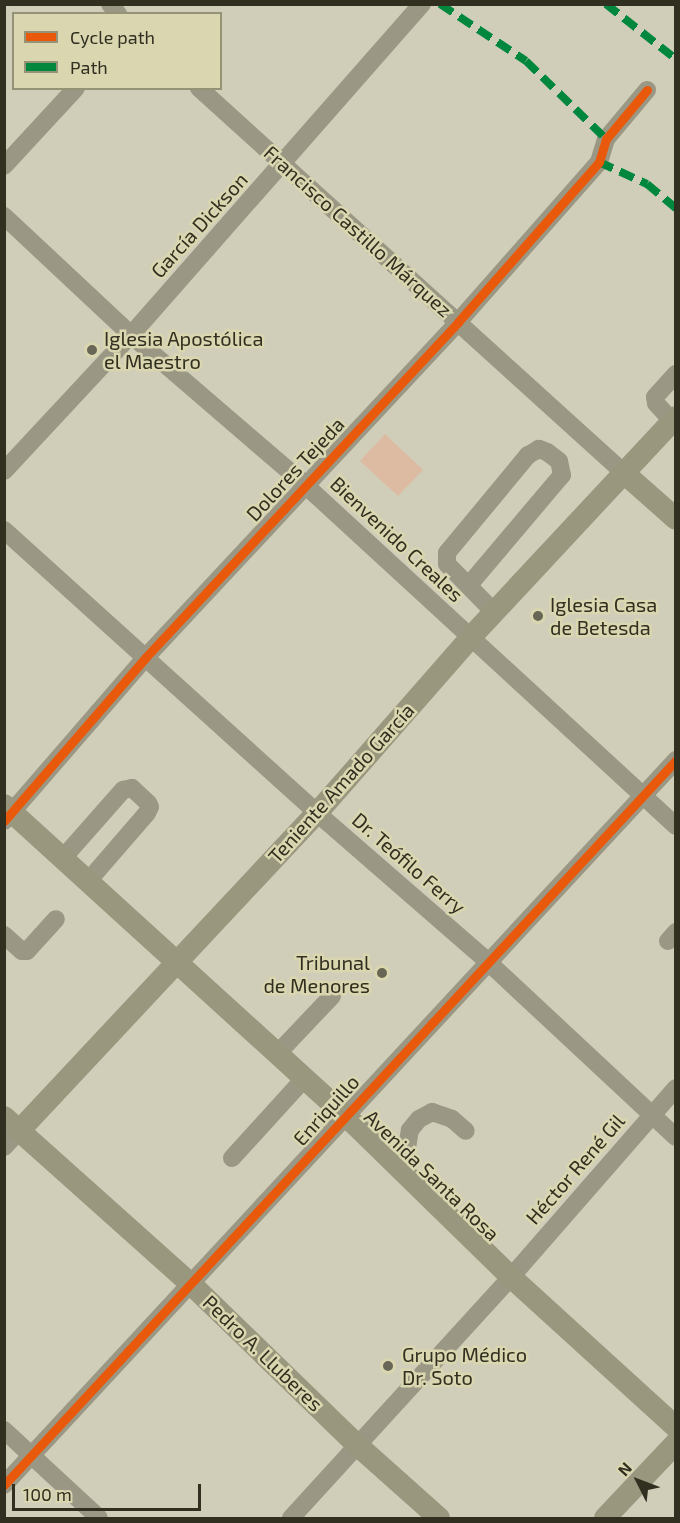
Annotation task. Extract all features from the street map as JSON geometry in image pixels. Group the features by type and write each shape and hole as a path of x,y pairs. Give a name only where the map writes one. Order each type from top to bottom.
{"main road":[{"name":"Teniente Amado García","path":"9,1132 317,813 470,638 674,419"},
{"name":"Francisco Castillo Márquez","path":"624,473 675,519"},
{"name":"Avenida Santa Rosa","path":"7,813 63,858 345,1115 512,1277 675,1427"},
{"name":"Pedro A. Lluberes","path":"9,1132 192,1285 356,1444 439,1518"},
{"path":"605,1518 675,1443"}],"street":[{"name":"García Dickson","path":"4,471 131,335 422,4"},
{"path":"4,166 74,90"},
{"name":"Francisco Castillo Márquez","path":"201,90 624,473"},
{"name":"Dolores Tejeda","path":"7,813 304,484 458,322 599,162 606,139 646,90"},
{"name":"Bienvenido Creales","path":"4,216 131,335 304,484 675,826"},
{"path":"674,419 656,404 655,397 675,374"},
{"path":"469,585 562,475 559,461 547,452 539,449 528,454 447,553 447,564 494,612"},
{"name":"Dr. Teófilo Ferry","path":"4,530 317,813 487,961 675,1137"},
{"name":"Enriquillo","path":"4,1485 192,1285 345,1115 675,760"},
{"path":"63,858 123,790 132,788 148,802 147,813 88,881"},
{"path":"4,935 22,951 27,951 56,919"},
{"path":"277,1054 332,996"},
{"path":"232,1158 304,1079"},
{"name":"Héctor René Gil","path":"291,1518 356,1444 512,1277 675,1088"},
{"path":"396,1165 407,1148 410,1130 419,1119 432,1112 452,1119 466,1131"},
{"path":"4,1430 99,1518"}],"shaded area":[{"path":"385,434 423,470 398,496 360,461"}],"marked path":[{"path":"440,4 526,61 606,139"},
{"path":"606,4 676,59"},
{"path":"599,162 647,184 676,208"}],"cycle path":[{"path":"4,821 146,657 458,322 599,162 606,139 647,90"},
{"path":"4,1485 676,760"}],"place":[{"name":"Iglesia Apostólica el Maestro","path":"92,350"},
{"name":"Iglesia Casa de Betesda","path":"538,616"},
{"name":"Tribunal de Menores","path":"382,973"},
{"name":"Grupo Médico Dr. Soto","path":"388,1366"}]}
